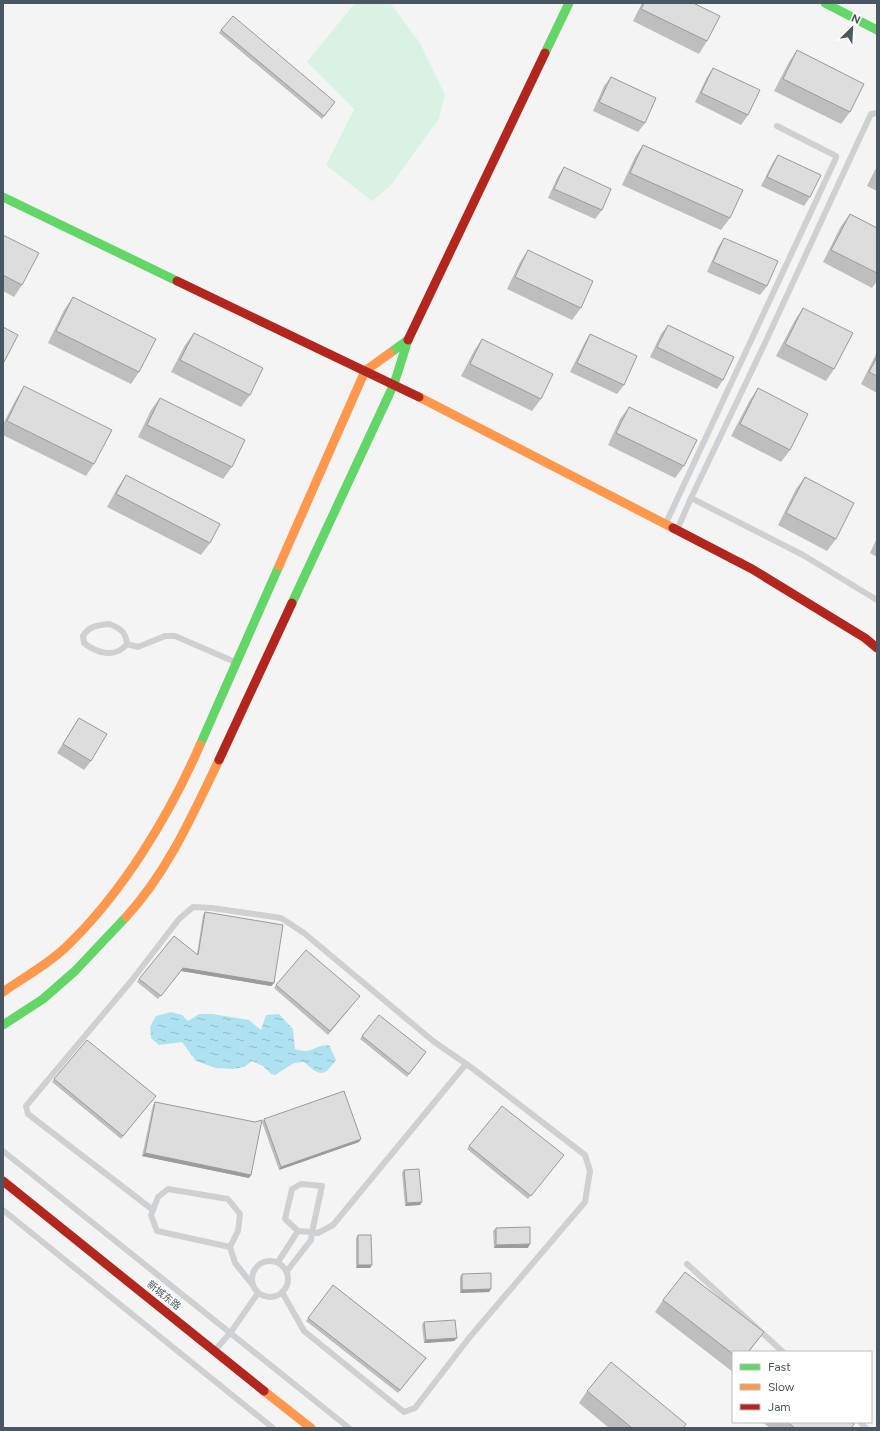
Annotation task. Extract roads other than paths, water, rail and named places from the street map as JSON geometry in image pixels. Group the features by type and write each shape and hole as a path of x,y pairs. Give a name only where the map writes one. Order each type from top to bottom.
{"main road":[{"path":"3,1025 43,999 75,971 136,906 170,856 212,774 394,384 408,340 569,3"},
{"path":"825,3 877,30"},
{"path":"3,197 394,384 752,569 865,638 877,648"},
{"path":"3,992 66,946 112,894 149,840 183,783 365,371 408,340"},
{"name":"新城东路","path":"3,1181 311,1428"}],"lane":[{"path":"677,531 691,498 769,336 871,114 877,113"},
{"path":"666,525 836,158 836,156 776,126"},
{"path":"691,498 803,555 877,600"},
{"path":"109,624 118,627 126,636 127,644 121,651 112,653 100,652 84,643 83,636 86,631 95,626 109,624"},
{"path":"127,644 138,647 165,636 175,636 236,663"},
{"path":"153,1210 28,1114 26,1106 132,980 179,919 193,908 212,908 281,918 304,933 434,1041 585,1155 590,1171 585,1202 469,1338 415,1408 404,1412 304,1331 282,1292"},
{"path":"287,1271 311,1240 312,1232 322,1186 301,1184 292,1189 285,1219 298,1232 312,1232 318,1233 333,1225 466,1064"},
{"path":"3,1151 349,1428"},
{"path":"230,1247 157,1231 151,1215 158,1196 168,1189 228,1199 240,1214 238,1231 230,1247 235,1263 258,1293 267,1298 278,1296 286,1289 289,1279 287,1271 278,1262 267,1260 258,1265 252,1274 252,1284"},
{"path":"3,1210 273,1428"},
{"path":"278,1262 298,1232"},
{"path":"687,1264 783,1351"},
{"path":"215,1350 231,1332 258,1293"}],"water":[{"path":"171,1012 182,1015 188,1021 199,1014 212,1014 249,1020 261,1030 266,1015 279,1014 293,1029 295,1049 306,1051 319,1046 329,1045 336,1060 328,1070 321,1073 314,1070 304,1062 294,1063 275,1075 271,1074 263,1066 252,1061 244,1067 233,1069 216,1068 196,1061 182,1042 159,1045 151,1038 150,1027 156,1016"}]}
